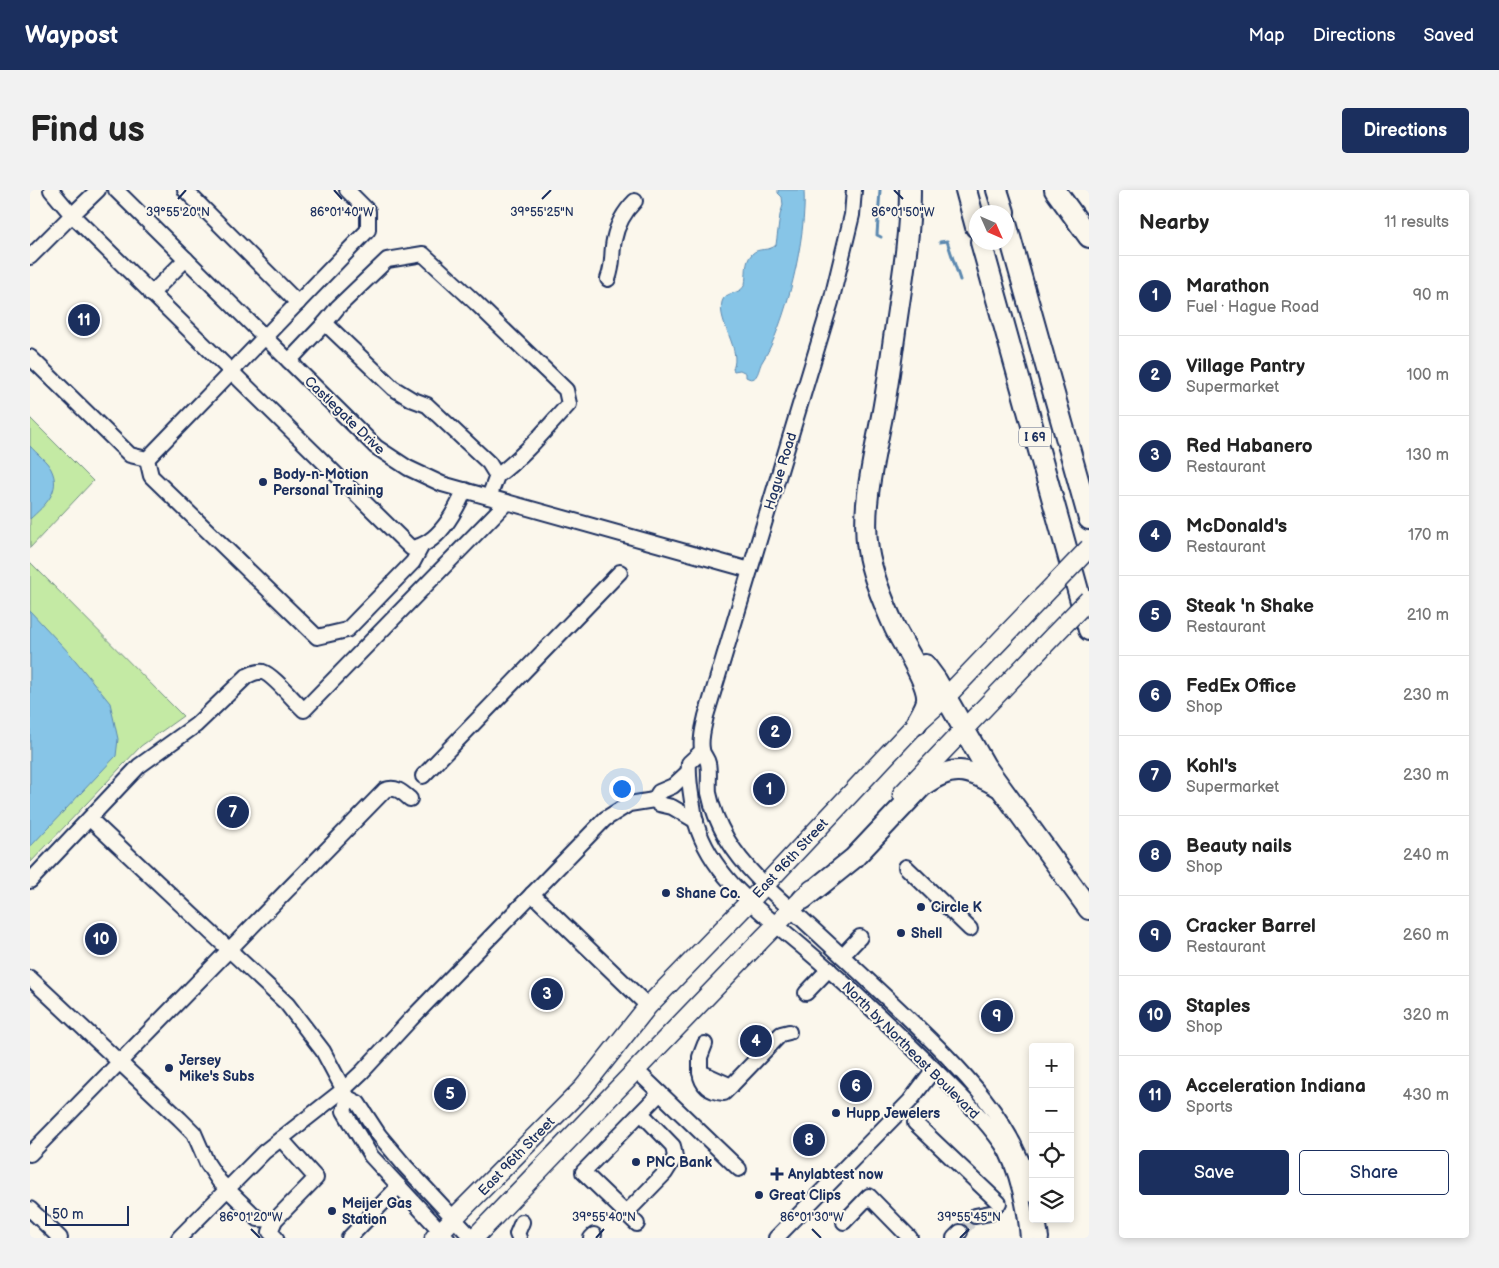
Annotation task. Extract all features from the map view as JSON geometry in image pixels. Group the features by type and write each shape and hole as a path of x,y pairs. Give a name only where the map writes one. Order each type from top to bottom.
{"highway":[{"path":"910,190 905,261 870,485 867,524 868,549 874,575 896,629 915,667 923,678 926,689 927,700 916,724"},
{"path":"966,190 970,205"},
{"path":"997,190 1002,205"},
{"path":"1056,190 1089,236"},
{"name":"I 69","path":"983,250 1089,630"},
{"name":"I 69","path":"1014,250 1089,519"},
{"path":"907,649 922,661 946,697 984,766 1089,909"},
{"path":"791,903 854,858 922,786 932,779 952,770 965,771 981,776 1001,788"}],"main road":[{"name":"East 96th Street","path":"444,1231 583,1088 648,1006 750,901 916,724 946,697 1089,548"},
{"name":"East 96th Street","path":"473,1238 636,1070 771,919 791,903 1089,599"}],"street":[{"path":"51,190 72,215 151,294 411,548 421,547"},
{"path":"30,257 98,190"},
{"name":"Castlegate Drive","path":"116,190 385,454 399,463 427,478 465,490 750,570"},
{"path":"185,190 298,303"},
{"path":"146,459 368,230 368,212 347,190"},
{"name":"Hague Road","path":"791,903 765,885 742,861 726,838 710,793 708,762 702,751 702,732 831,302 852,215 854,190"},
{"path":"608,279 613,267 614,240 625,212 635,201"},
{"path":"289,361 338,307 387,260 422,254 566,390 569,404 526,450 497,476 489,497"},
{"path":"151,294 186,259"},
{"path":"325,323 393,388 427,405 488,463 497,476"},
{"path":"30,357 130,455 146,459"},
{"path":"146,459 151,476 318,638 347,630 413,562 421,547 436,535 454,513 465,490"},
{"path":"30,881 139,766 196,725 247,676 264,672 304,710 507,502"},
{"path":"423,776 620,572"},
{"path":"702,751 689,763 688,772 696,821 702,839 720,870 750,901 771,919"},
{"path":"654,800 658,792 673,786 688,772"},
{"path":"30,1154 385,790 391,788 399,790 410,799"},
{"path":"179,1238 264,1152 345,1094 362,1072 411,1018 605,819 629,804 654,800 659,804 672,807 696,821"},
{"path":"90,819 230,949 296,1014 323,1051 345,1094 358,1103 444,1231"},
{"path":"906,867 970,929"},
{"path":"532,894 648,1006"},
{"name":"North by Northeast Boulevard","path":"791,903 842,956 941,1050 985,1098 1018,1150 1029,1183"},
{"name":"North by Northeast Boulevard","path":"771,919 829,969 960,1094 1002,1145 1014,1172 1028,1238"},
{"path":"842,956 860,936"},
{"path":"806,992 829,969"},
{"path":"30,978 194,1133 212,1172 226,1190 273,1230 316,1178 280,1139"},
{"path":"705,1044 700,1058 702,1082 713,1093 724,1093 781,1034 789,1032"},
{"path":"776,1238 910,1101 934,1069"},
{"path":"636,1070 739,1169"},
{"path":"637,1224 584,1172 660,1093"},
{"path":"345,1094 344,1111 364,1147 399,1186 444,1231 473,1238"},
{"path":"626,1214 665,1173 675,1158 673,1146 641,1113"},
{"path":"916,1123 994,1208 975,1216"},
{"path":"350,1238 399,1186"},
{"path":"844,1222 869,1196 910,1238"},
{"path":"30,1209 60,1238"},
{"path":"519,1238 517,1234 522,1222"},
{"path":"1039,1223 1041,1238"}],"green space":[{"path":"30,418 93,481 30,548"},
{"path":"30,562 183,716 141,746 30,863"}],"water":[{"path":"778,190 804,190 802,231 793,279 779,326 757,375 750,379 746,377 746,373 740,370 734,371 733,369 734,353 721,310 722,302 726,296 743,288 749,257 754,252 776,245 783,205 782,197"},
{"path":"30,446 51,469 54,484 53,491 46,503 30,519"},
{"path":"30,611 71,655 110,703 118,739 116,756 30,847"}],"waterway":[{"path":"880,190 877,235 881,237"},
{"path":"940,242 947,241 960,280"}],"tunnel":[{"path":"960,1232 975,1216"}],"place":[{"name":"Acceleration Indiana","path":"84,320"},
{"name":"Body-n-Motion Personal Training","path":"263,482"},
{"name":"Village Pantry","path":"775,732"},
{"name":"Marathon","path":"769,789"},
{"name":"Kohl's","path":"233,812"},
{"name":"Shane Co.","path":"666,893"},
{"name":"Circle K","path":"921,907"},
{"name":"Shell","path":"901,933"},
{"name":"Staples","path":"101,939"},
{"name":"Red Habanero","path":"547,994"},
{"name":"Cracker Barrel","path":"997,1016"},
{"name":"McDonald's","path":"756,1041"},
{"name":"Jersey Mike's Subs","path":"169,1068"},
{"name":"FedEx Office","path":"856,1086"},
{"name":"Steak 'n Shake","path":"450,1094"},
{"name":"Hupp Jewelers","path":"836,1113"},
{"name":"Beauty nails","path":"809,1140"},
{"name":"PNC Bank","path":"636,1162"},
{"name":"Anylabtest now","path":"777,1174"},
{"name":"Great Clips","path":"759,1195"},
{"name":"Meijer Gas Station","path":"332,1211"}]}
